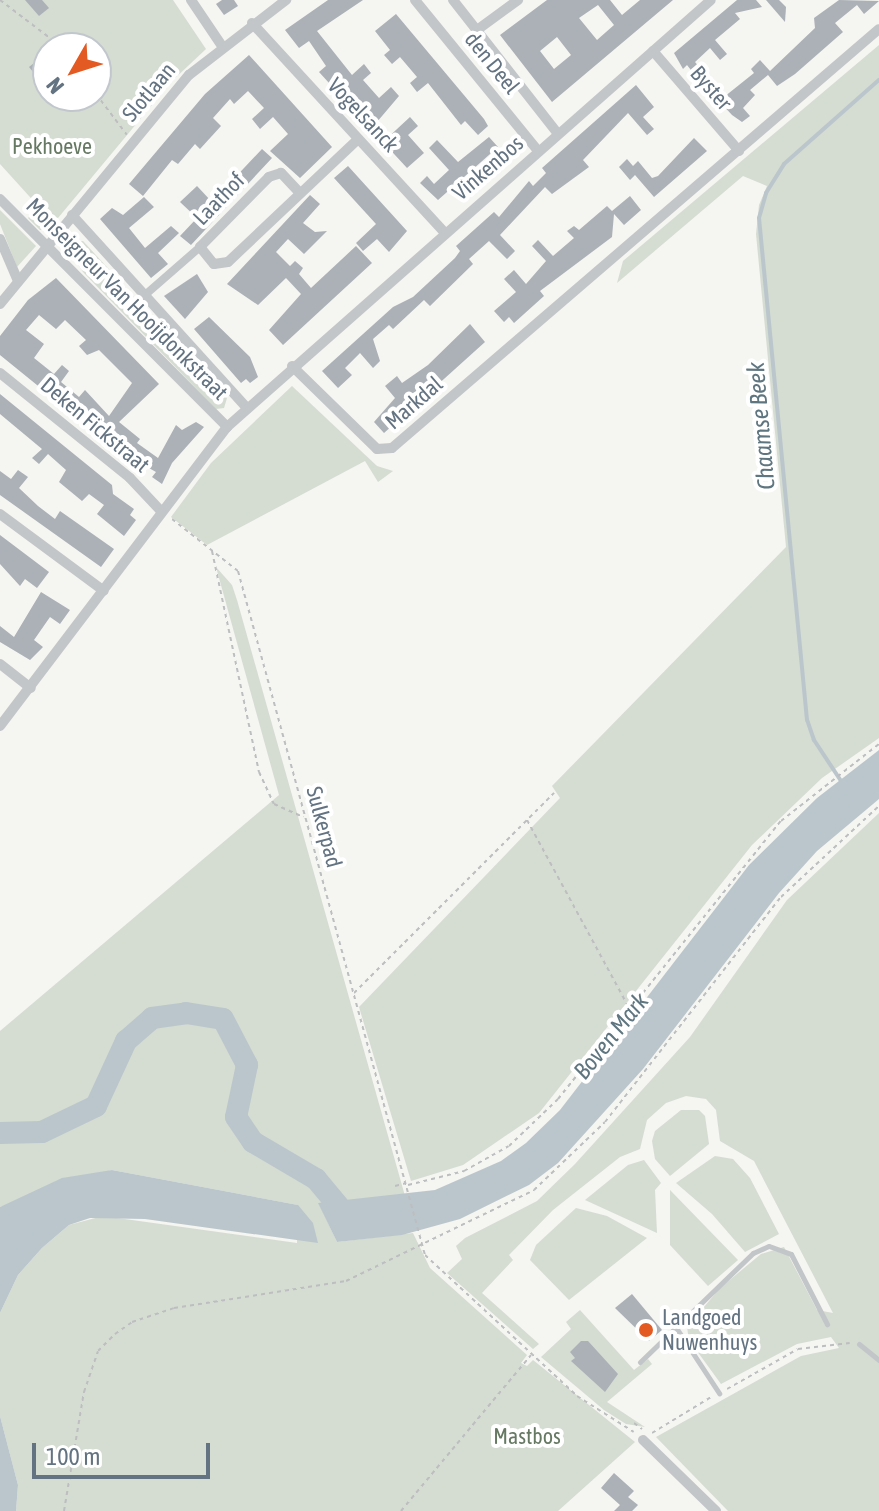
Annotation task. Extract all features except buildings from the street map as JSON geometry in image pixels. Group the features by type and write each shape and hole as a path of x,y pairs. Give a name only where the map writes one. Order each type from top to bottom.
{"street":[{"path":"191,0 222,46"},
{"name":"Slotlaan","path":"0,304 189,75 222,46 286,0"},
{"name":"den Deel","path":"415,0 538,151"},
{"name":"den Deel","path":"453,0 558,134"},
{"path":"477,30 518,0"},
{"name":"Vinkenbos","path":"292,366 711,0"},
{"name":"Vogelsanck","path":"252,23 445,233"},
{"name":"Markdal","path":"292,366 377,449 392,448 879,29"},
{"name":"Byster","path":"653,51 739,151"},
{"name":"Laathof","path":"298,191 281,173 269,177 200,247 221,266 298,191 358,139"},
{"name":"Monseigneur Van Hooijdonkstraat","path":"0,199 227,427"},
{"name":"Monseigneur Van Hooijdonkstraat","path":"72,215 247,408"},
{"path":"0,239 18,281"},
{"path":"145,295 200,247"},
{"path":"0,726 227,427 292,366"},
{"name":"Deken Fickstraat","path":"0,373 130,478 161,511"},
{"path":"0,514 104,591"},
{"path":"0,664 31,688"},
{"path":"643,1440 716,1511"}],"lane":[{"path":"640,1362 753,1253 769,1246 791,1254 827,1324"},
{"path":"677,1329 719,1393"},
{"path":"859,1344 879,1360"}],"path":[{"path":"0,0 42,32"},
{"path":"109,112 132,143"},
{"name":"Sulkerpad","path":"161,511 238,571 407,1184 421,1247"},
{"path":"212,550 259,772 274,804 305,817"},
{"path":"395,1186 464,1171 509,1146 558,1099 781,821 839,771 879,744"},
{"path":"353,994 554,793"},
{"path":"64,1511 84,1392 98,1351 115,1334 132,1322 174,1308 346,1281 513,1205 569,1160 658,1058 781,897 879,806"},
{"path":"527,820 630,1009"},
{"path":"421,1247 431,1264 577,1396 643,1440 798,1349 859,1344"},
{"path":"401,1511 531,1354"}],"green space":[{"name":"Pekhoeve","path":"0,0 173,0 206,49 172,81 48,230 40,230 28,218 39,207 0,164"},
{"path":"879,45 879,738 822,778 752,845 539,1113 463,1165 411,1181 359,1007 560,798 552,786 786,547 756,234 759,205 767,186 743,176 617,283 623,261"},
{"path":"0,210 36,246 17,267 0,224"},
{"path":"83,241 227,398 224,408 216,409 83,272 69,251 73,242"},
{"path":"292,386 377,466 393,471 378,482 365,461 207,545 171,517 211,463"},
{"name":"Mastbos","path":"216,567 232,585 237,600 405,1196 319,1204 337,1242 413,1233 430,1268 527,1355 521,1363 527,1366 533,1360 635,1442 558,1511 16,1511 18,1485 0,1416 0,1313 18,1275 42,1248 69,1225 103,1216 297,1243 298,1205 112,1170 0,1207 0,1031 279,795"},
{"path":"879,813 879,1511 728,1511 656,1437 801,1356 839,1348 831,1337 797,1344 721,1384 689,1340 687,1327 720,1288 761,1254 784,1247 817,1310 833,1313 754,1161 720,1141 716,1110 706,1099 686,1096 666,1103 647,1120 640,1149 620,1157 553,1210 509,1255 513,1260 482,1293 539,1344 533,1349 447,1273 462,1259 456,1246 465,1238 537,1201 575,1164 690,1037 787,900"},
{"path":"681,1110 699,1110 705,1116 709,1144 670,1176 655,1159 652,1141 655,1131"},
{"path":"715,1156 733,1159 750,1178 779,1234 745,1252 712,1214 676,1183"},
{"path":"644,1160 661,1183 655,1190 657,1233 585,1200 628,1165"},
{"path":"670,1190 738,1260 708,1286 670,1245"},
{"path":"576,1208 607,1216 647,1238 569,1300 530,1260 536,1245"},
{"path":"580,1310 634,1370 648,1359 652,1364 607,1402 645,1427 626,1424 604,1410 541,1357 571,1329 566,1322"}],"shaded area":[{"path":"879,750 879,799 817,851 779,893 643,1069 558,1163 529,1185 460,1219 402,1235 337,1242 318,1203 435,1190 501,1161 526,1143 560,1110 749,865 817,798"},
{"path":"112,1170 298,1205 313,1223 318,1243 145,1219 90,1218 69,1225 42,1248 18,1275 0,1313 0,1207 62,1178"},
{"path":"0,1416 18,1485 16,1511 0,1511"}],"waterway":[{"name":"Chaamse Beek","path":"843,784 814,740 807,720 759,218 766,193 784,164 879,80"},
{"path":"0,1133 42,1132 96,1106 126,1041 152,1018 186,1013 223,1019 247,1065 236,1117 253,1142 316,1179 351,1221"}],"place":[{"name":"Landgoed Nuwenhuys","path":"646,1330"}],"water label":[{"name":"Boven Mark","path":"611,1036"}]}
